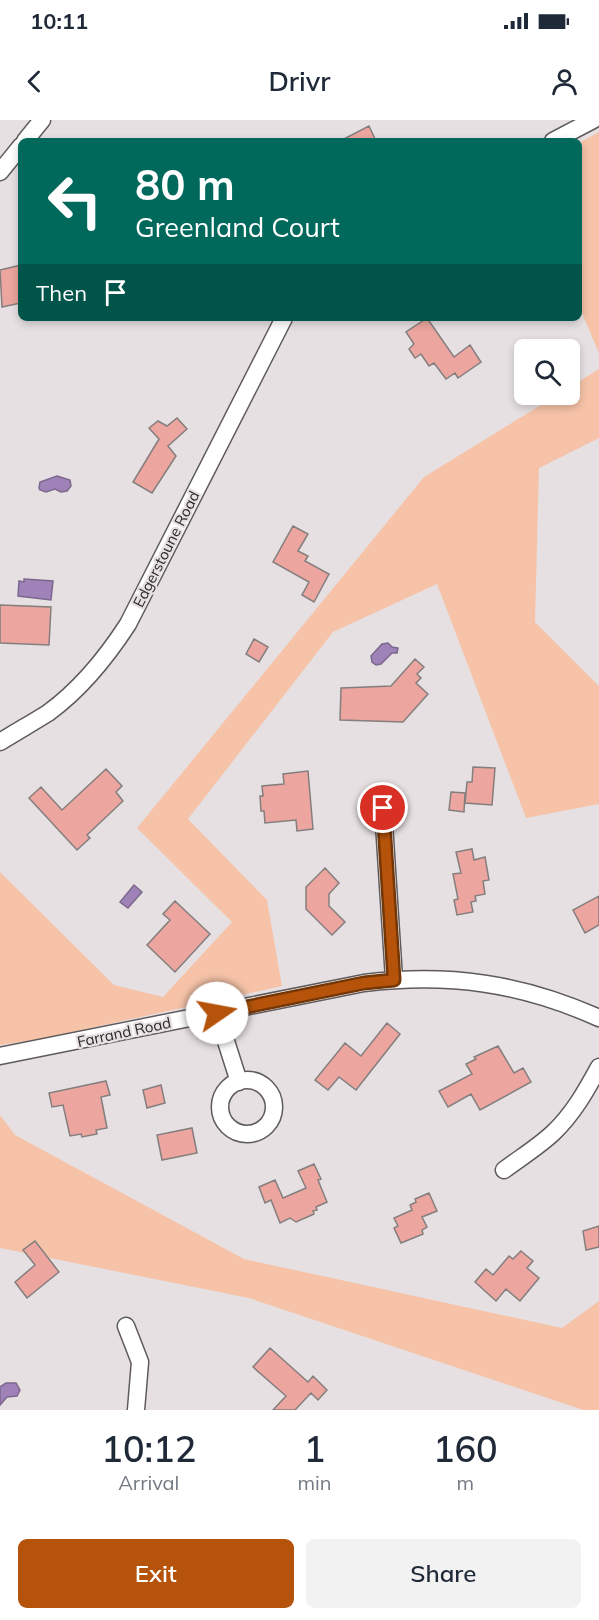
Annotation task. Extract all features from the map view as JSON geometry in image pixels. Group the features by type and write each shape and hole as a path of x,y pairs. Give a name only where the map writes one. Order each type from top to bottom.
{"street":[{"path":"27,138 42,120"},
{"path":"559,138 593,120"},
{"path":"0,172 18,150"},
{"name":"Edgerstoune Road","path":"0,742 70,696 111,650 128,624 282,321"},
{"path":"383,808 394,980"},
{"name":"Farrand Road","path":"0,1056 364,983 394,980 432,978 500,985 540,995 599,1018"},
{"path":"217,1013 239,1082"},
{"path":"504,1170 553,1133 582,1098 599,1067"},
{"path":"126,1326 140,1362 136,1410"}],"shaded area":[{"path":"599,132 599,353 582,313 582,141"},
{"path":"599,369 599,438 539,468 535,622 599,686 599,804 526,818 437,584 333,632 188,819 267,900 282,986 40,1039 0,1045 0,872 114,985 163,997 232,922 137,828 424,477 541,405 580,405 580,381"},
{"path":"57,476 70,480 71,486 67,491 40,490 40,482"},
{"path":"24,579 53,581 51,600 18,596 19,581 24,582"},
{"path":"388,643 398,648 397,653 392,653 381,664 376,665 372,662 371,656 382,644"},
{"path":"134,885 142,892 128,908 120,902"},
{"path":"0,1115 15,1135 244,1259 562,1328 599,1301 599,1410 583,1410 249,1298 0,1248"},
{"path":"6,1383 16,1383 20,1390 17,1396 7,1397 0,1405 0,1387"}],"building":[{"path":"369,126 375,138 346,138"},
{"path":"18,266 18,304 2,307 0,270"},
{"path":"422,321 429,321 454,357 470,345 481,362 458,378 455,373 446,379 434,363 429,366 421,354 415,358 409,349 414,344 406,332"},
{"path":"177,418 187,429 168,446 176,456 152,493 133,482 159,439 149,428 158,421 167,426"},
{"path":"293,526 308,534 298,551 308,556 305,561 329,574 314,602 302,595 309,582 273,562"},
{"path":"0,605 51,607 49,645 0,643"},
{"path":"254,639 268,647 259,662 246,654"},
{"path":"415,659 424,667 417,674 421,678 416,683 428,694 403,722 340,720 341,688 391,686"},
{"path":"473,767 495,768 492,805 465,803 467,782 472,782"},
{"path":"106,769 122,786 116,792 123,801 87,835 90,838 77,850 29,798 41,787 62,810"},
{"path":"308,771 313,829 297,831 296,820 265,823 264,811 261,811 262,786 284,784 283,774"},
{"path":"451,792 465,793 464,812 449,810"},
{"path":"472,849 474,860 485,857 489,880 483,881 485,894 475,896 476,901 471,902 473,912 457,915 454,900 458,899 453,874 461,873 456,852"},
{"path":"325,868 339,883 329,894 329,906 345,922 332,935 306,909 306,887"},
{"path":"599,896 599,925 585,933 573,910"},
{"path":"175,901 210,934 175,972 147,945 170,920 163,914"},
{"path":"387,1023 400,1034 356,1090 339,1077 328,1090 315,1080 345,1043 361,1056"},
{"path":"498,1046 514,1073 523,1068 531,1082 480,1110 471,1094 448,1107 439,1091 472,1074 466,1064 476,1059 474,1057"},
{"path":"106,1081 110,1095 101,1097 107,1128 96,1130 97,1134 82,1137 81,1134 70,1136 63,1105 52,1107 49,1093"},
{"path":"161,1085 165,1103 147,1108 143,1090"},
{"path":"192,1128 197,1153 162,1160 157,1135"},
{"path":"314,1164 327,1202 316,1207 314,1214 296,1222 290,1218 280,1223 271,1200 265,1203 259,1187 275,1180 283,1198 306,1188 298,1171"},
{"path":"429,1193 437,1211 422,1217 427,1227 422,1230 423,1234 401,1243 394,1228 398,1226 394,1218 412,1210 410,1205 416,1202 415,1199"},
{"path":"599,1226 599,1247 586,1250 583,1231"},
{"path":"35,1241 59,1272 27,1298 15,1282 35,1265 23,1250"},
{"path":"521,1251 533,1261 527,1268 539,1278 520,1301 506,1289 496,1301 475,1282 486,1269 493,1275 509,1256 513,1259"},
{"path":"270,1348 308,1382 313,1376 327,1390 318,1400 311,1393 295,1410 273,1410 286,1396 253,1367"}],"route":[{"path":"217,1013 364,983 394,980 383,808"}]}
